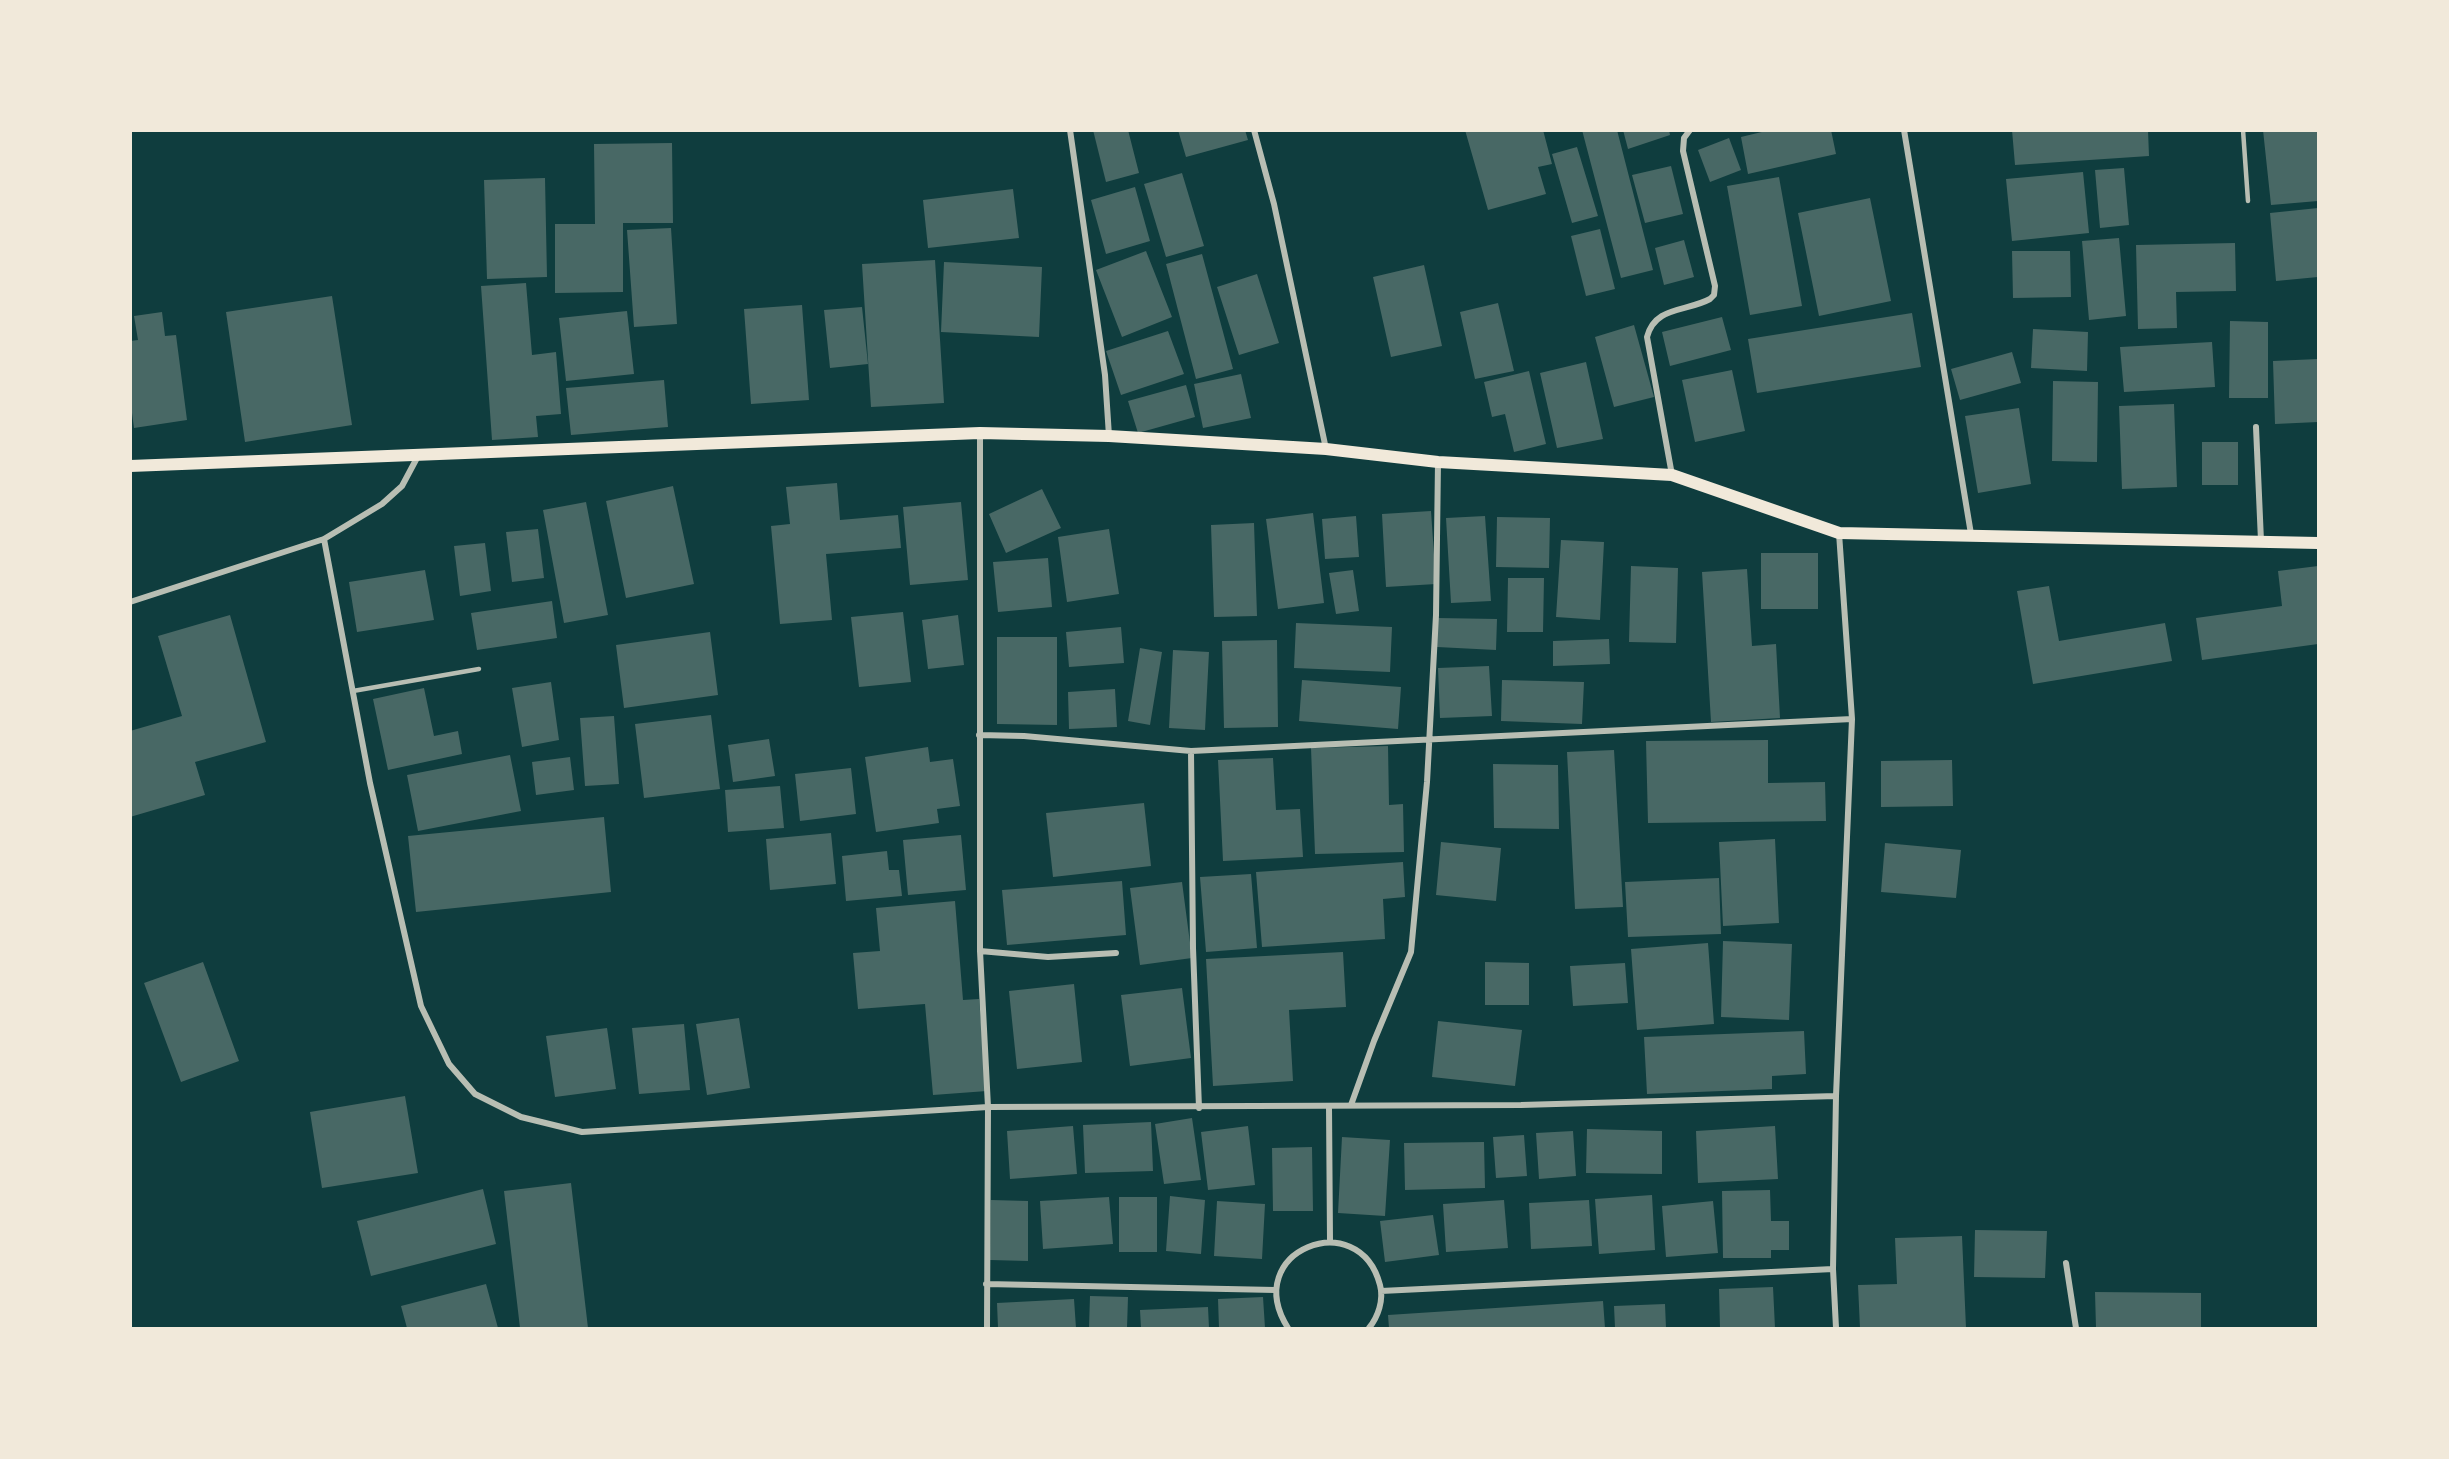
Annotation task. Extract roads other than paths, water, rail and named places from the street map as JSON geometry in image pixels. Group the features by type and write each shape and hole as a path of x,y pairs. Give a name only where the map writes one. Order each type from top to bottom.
{"main road":[{"path":"130,466 980,433 1109,436 1326,449 1438,462 1672,475 1839,533 2319,543"}],"street":[{"path":"1070,130 1106,375 1109,436"},
{"path":"1254,130 1274,204 1326,449"},
{"path":"1672,475 1647,337 1651,325 1662,314 1705,302 1714,295 1715,285 1683,152 1684,138 1689,130"},
{"path":"1904,130 1971,534"},
{"path":"2256,427 2261,541"},
{"path":"980,433 980,951 988,1107 987,1329"},
{"path":"130,602 324,539 382,504 402,486 418,456"},
{"path":"1352,1105 1374,1041 1411,952 1436,615 1438,462"},
{"path":"1836,1329 1833,1269 1836,1096 1852,719 1839,533"},
{"path":"324,539 370,783 421,1006 449,1064 475,1094 521,1117 582,1132 988,1107 1521,1105 1836,1096"},
{"path":"979,735 1024,736 1191,751 1852,719"},
{"path":"1191,751 1193,948 1199,1108"},
{"path":"980,951 1048,957 1116,953"},
{"path":"1329,1106 1330,1241"},
{"path":"1288,1329 1278,1312 1275,1290 1280,1271 1293,1255 1310,1244 1330,1241 1349,1246 1365,1257 1377,1272 1381,1291 1380,1308 1369,1329"},
{"path":"2066,1263 2076,1329"},
{"path":"1381,1291 1833,1269"},
{"path":"986,1284 1275,1290"}],"lane":[{"path":"2243,130 2248,201"},
{"path":"353,691 479,669"}]}
